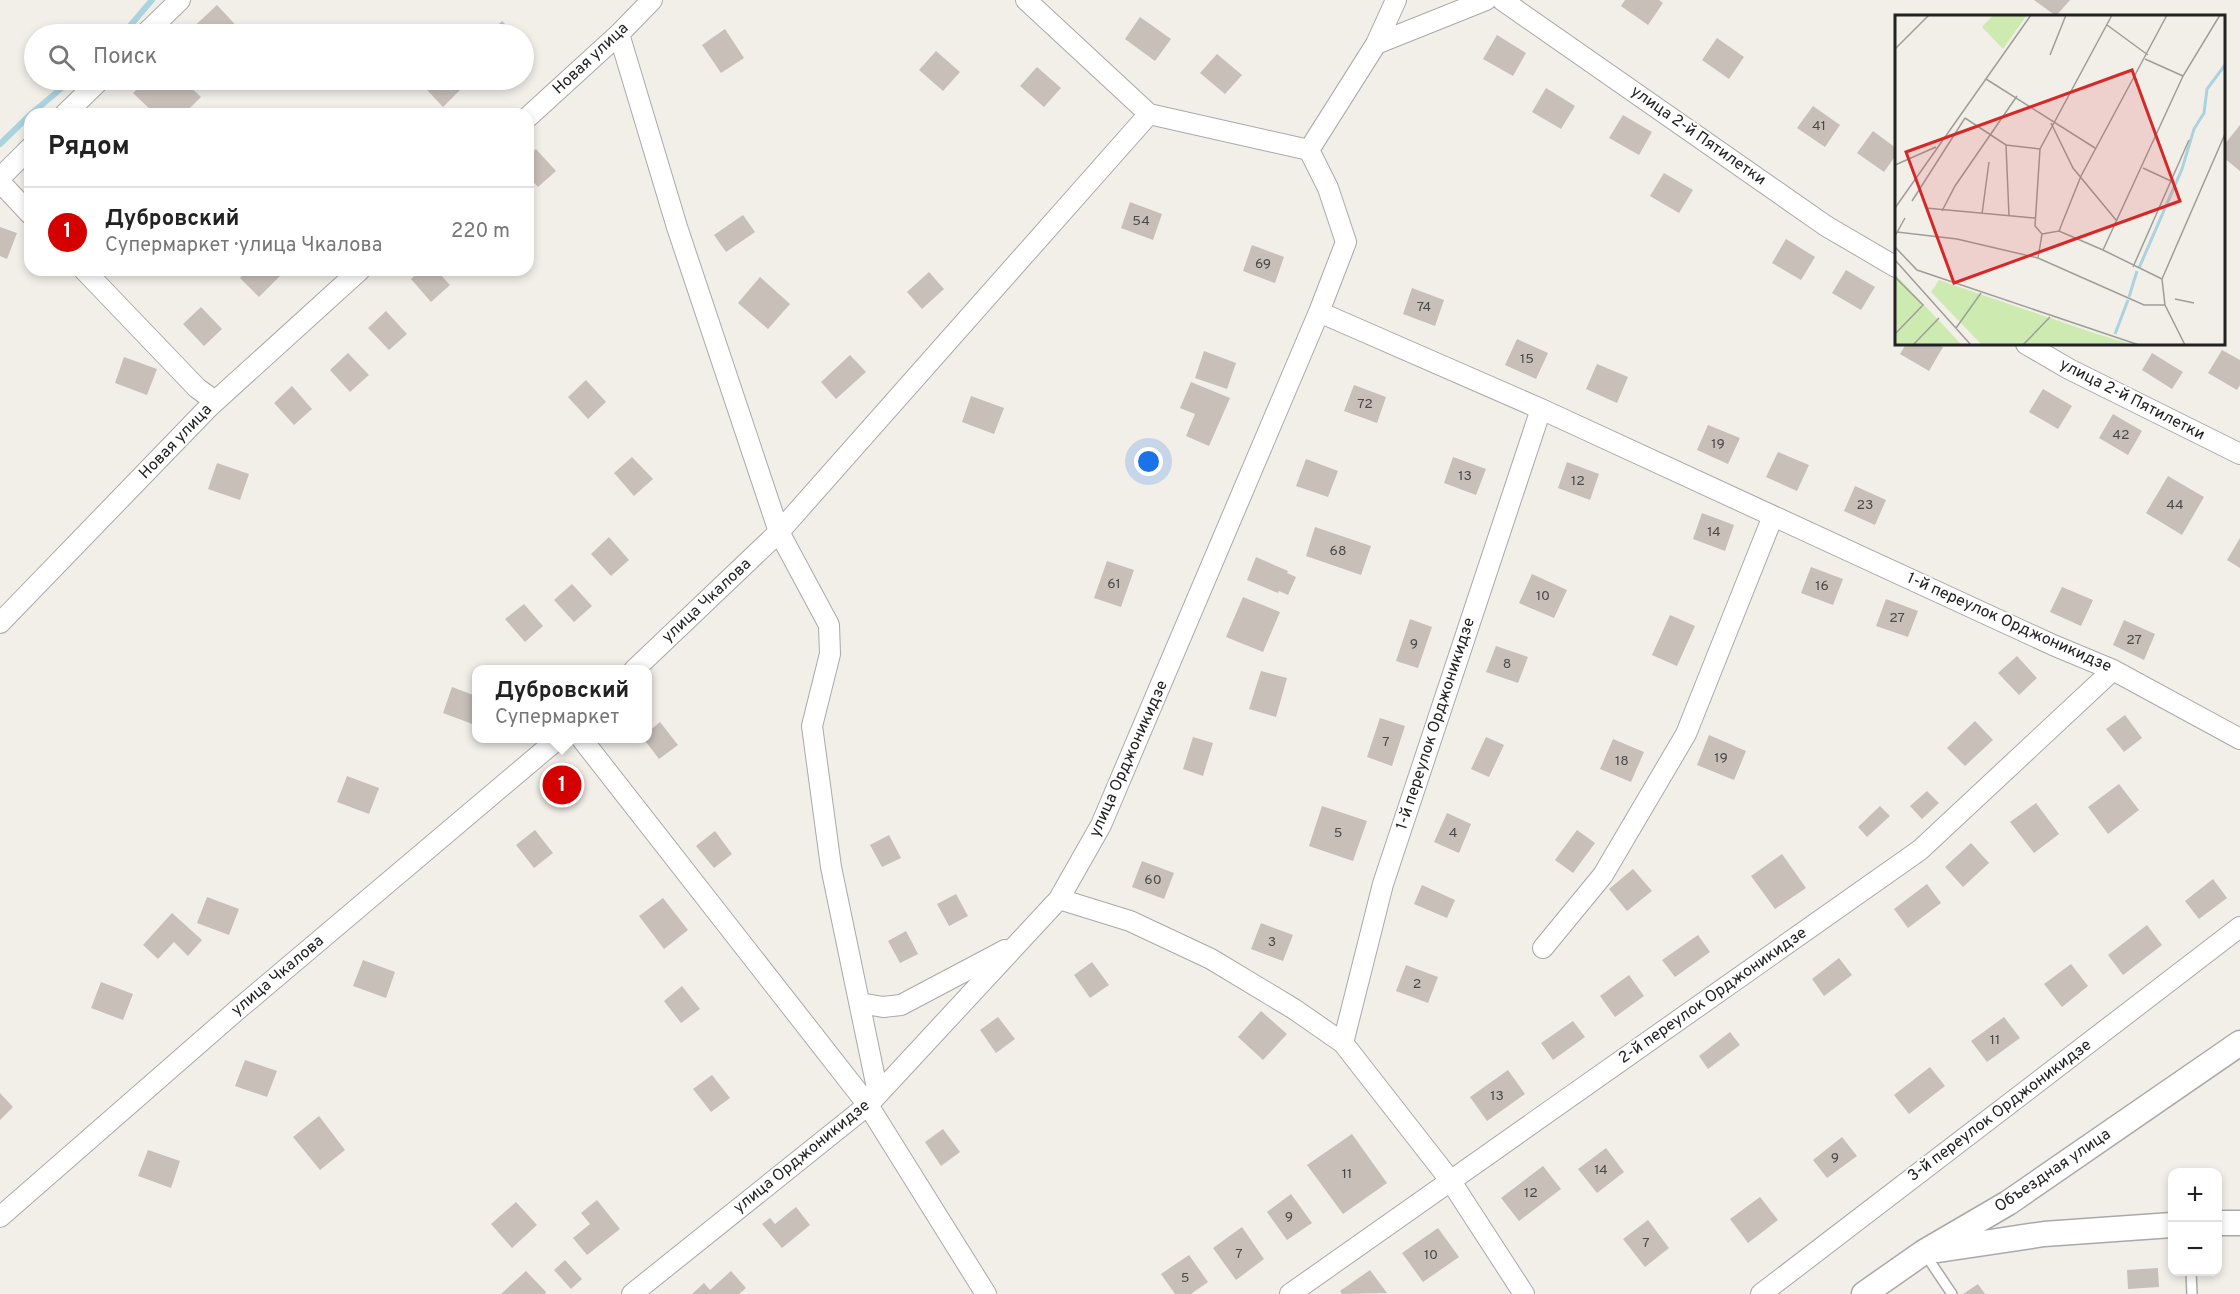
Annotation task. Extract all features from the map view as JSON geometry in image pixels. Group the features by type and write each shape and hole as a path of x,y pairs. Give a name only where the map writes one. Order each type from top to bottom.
{"street":[{"path":"155,24 180,0"},
{"name":"Новая улица","path":"534,112 619,34 651,0"},
{"path":"1026,0 1149,114 1309,150 1376,44 1396,0"},
{"path":"1376,44 1486,0"},
{"name":"улица 2-й Пятилетки","path":"1502,0 1826,226 1895,266"},
{"path":"619,34 677,227 779,532 829,626 830,654 812,726 831,867 860,1003 873,1099"},
{"path":"71,108 89,90"},
{"name":"улица Чкалова","path":"638,665 779,532 1149,114"},
{"name":"улица Орджоникидзе","path":"632,1294 873,1099 1059,899 1101,825 1319,312 1346,242 1328,188 1309,150"},
{"path":"0,178 24,154"},
{"path":"0,183 24,208"},
{"path":"90,276 197,387 215,401"},
{"name":"Новая улица","path":"0,622 215,401 353,276"},
{"name":"1-й переулок Орджоникидзе","path":"1319,312 1541,409 2053,645 2113,670 2240,739"},
{"name":"улица 2-й Пятилетки","path":"2028,345 2069,369 2240,454"},
{"name":"1-й переулок Орджоникидзе","path":"1344,1043 1383,884 1541,409"},
{"path":"1544,948 1603,875 1686,734 1773,516"},
{"name":"2-й переулок Орджоникидзе","path":"1290,1294 1920,850 2113,670"},
{"name":"улица Чкалова","path":"0,1217 236,1011 553,743"},
{"path":"585,743 873,1099 986,1294"},
{"path":"1059,899 1130,921 1211,958 1344,1043 1450,1180 1524,1294"},
{"name":"3-й переулок Орджоникидзе","path":"1761,1294 2240,927"},
{"path":"860,1003 883,1007 901,1005 1018,944"},
{"name":"Объездная улица","path":"1864,1294 1924,1252 2008,1203 2240,1044"},
{"path":"2008,1203 2007,1216 2011,1226 2026,1237"},
{"path":"2222,1223 2240,1223"},
{"path":"1924,1252 2044,1234 2168,1225"}],"lane":[{"path":"1924,1252 1952,1294"},
{"path":"2191,1276 2192,1294"}],"building":[{"path":"1625,0 1659,0 1663,3 1648,25 1621,6"},
{"path":"2034,0 2070,0 2055,15"},
{"path":"217,5 235,24 197,24"},
{"path":"1140,17 1171,39 1155,61 1125,39"},
{"path":"725,29 744,58 721,73 702,45"},
{"path":"1497,35 1526,53 1513,76 1483,59"},
{"path":"1717,38 1744,57 1729,79 1702,60"},
{"path":"936,51 960,72 943,91 919,70"},
{"path":"1217,54 1242,75 1225,94 1200,73"},
{"path":"1037,67 1061,88 1044,107 1020,86"},
{"path":"1546,88 1575,106 1561,129 1532,112"},
{"path":"136,90 194,90 201,97 190,108 149,108 133,93"},
{"path":"427,90 460,90 443,107"},
{"path":"1813,106 1840,125 1825,147 1797,128"},
{"path":"1623,115 1652,132 1639,155 1609,138"},
{"path":"2240,125 2240,171 2225,159 2225,144"},
{"path":"1873,131 1895,147 1895,156 1884,172 1857,153"},
{"path":"536,149 556,171 538,187 534,183 534,150"},
{"path":"1664,173 1693,190 1679,213 1650,196"},
{"path":"1130,202 1162,214 1153,240 1121,228"},
{"path":"743,215 755,232 726,252 714,235"},
{"path":"0,227 17,233 7,259 0,256"},
{"path":"1786,239 1815,257 1801,280 1772,263"},
{"path":"1252,245 1284,257 1275,283 1243,271"},
{"path":"1846,270 1875,287 1861,310 1832,293"},
{"path":"929,272 944,289 922,309 907,292"},
{"path":"242,276 280,276 259,297 240,278"},
{"path":"414,276 442,276 450,285 431,302 411,279"},
{"path":"760,277 790,304 768,329 738,303"},
{"path":"1412,288 1444,300 1435,326 1403,314"},
{"path":"201,307 222,329 204,346 183,324"},
{"path":"386,311 407,334 389,350 368,328"},
{"path":"1517,339 1548,353 1536,379 1505,365"},
{"path":"1905,345 1943,347 1929,371 1900,354"},
{"path":"2222,350 2240,360 2240,385 2237,390 2208,373"},
{"path":"1204,351 1236,363 1227,389 1195,378"},
{"path":"348,353 369,375 350,392 330,370"},
{"path":"2152,353 2183,372 2172,389 2142,370"},
{"path":"850,355 866,372 836,399 821,382"},
{"path":"124,357 157,369 147,395 115,383"},
{"path":"1597,364 1628,377 1617,403 1586,389"},
{"path":"586,380 606,402 588,419 568,397"},
{"path":"1191,382 1230,398 1209,446 1186,436 1195,414 1180,408"},
{"path":"1354,385 1386,397 1377,423 1344,411"},
{"path":"292,386 312,409 294,425 274,403"},
{"path":"2043,389 2072,406 2058,429 2029,412"},
{"path":"971,396 1004,408 994,434 962,422"},
{"path":"2113,414 2142,431 2128,455 2099,438"},
{"path":"1708,425 1740,438 1728,464 1697,450"},
{"path":"1778,452 1809,465 1797,491 1766,477"},
{"path":"632,457 653,479 634,496 614,473"},
{"path":"1453,457 1486,469 1476,495 1444,483"},
{"path":"1306,459 1338,471 1328,497 1296,486"},
{"path":"1567,462 1599,474 1590,500 1558,488"},
{"path":"217,463 249,474 240,500 208,489"},
{"path":"2168,476 2204,497 2182,535 2146,513"},
{"path":"1855,486 1886,500 1875,525 1844,511"},
{"path":"1702,513 1734,525 1725,551 1693,539"},
{"path":"1315,527 1371,546 1361,575 1306,556"},
{"path":"609,537 629,560 611,576 591,554"},
{"path":"2240,538 2240,568 2227,560"},
{"path":"1256,557 1296,577 1288,595 1247,580"},
{"path":"1107,561 1134,570 1121,607 1094,598"},
{"path":"1811,567 1843,579 1833,605 1801,593"},
{"path":"1532,574 1567,590 1554,618 1519,603"},
{"path":"572,584 592,606 574,622 554,600"},
{"path":"2062,587 2093,600 2081,626 2050,612"},
{"path":"1243,597 1280,612 1263,652 1226,637"},
{"path":"1886,599 1918,611 1908,637 1876,626"},
{"path":"524,604 543,626 525,642 505,619"},
{"path":"1670,615 1695,626 1677,666 1652,655"},
{"path":"1410,619 1432,627 1418,668 1396,661"},
{"path":"2124,620 2155,634 2144,660 2113,645"},
{"path":"1496,646 1528,657 1518,683 1486,672"},
{"path":"2017,656 2037,678 2019,695 1998,673"},
{"path":"1261,671 1287,678 1276,717 1249,709"},
{"path":"452,687 472,694 472,724 443,713"},
{"path":"2125,715 2142,738 2124,752 2106,729"},
{"path":"1380,718 1405,726 1392,766 1367,757"},
{"path":"1975,721 1993,740 1965,766 1947,748"},
{"path":"660,722 678,745 659,759 647,743 652,743 652,729"},
{"path":"1709,735 1746,751 1734,780 1697,765"},
{"path":"1193,737 1213,743 1203,776 1183,769"},
{"path":"1486,737 1504,745 1489,777 1471,769"},
{"path":"1613,739 1644,752 1631,782 1600,769"},
{"path":"563,767 581,790 561,804 544,781"},
{"path":"347,776 379,788 369,814 337,802"},
{"path":"2119,784 2139,810 2108,834 2088,807"},
{"path":"1927,791 1939,803 1922,819 1910,806"},
{"path":"2036,803 2059,834 2034,853 2010,822"},
{"path":"1322,806 1367,821 1353,861 1309,846"},
{"path":"1880,806 1890,816 1867,837 1858,827"},
{"path":"1447,813 1471,824 1459,853 1434,842"},
{"path":"535,830 553,853 534,868 516,845"},
{"path":"1577,830 1595,843 1573,873 1555,860"},
{"path":"715,831 732,854 714,868 696,846"},
{"path":"889,835 901,858 882,867 870,845"},
{"path":"1971,843 1989,863 1963,887 1945,867"},
{"path":"1782,854 1806,888 1775,909 1751,876"},
{"path":"1142,861 1174,873 1164,899 1132,887"},
{"path":"1633,869 1652,891 1627,911 1609,889"},
{"path":"2213,879 2227,898 2199,919 2185,901"},
{"path":"1927,884 1941,903 1908,928 1894,909"},
{"path":"1422,885 1455,900 1447,918 1414,904"},
{"path":"956,894 968,916 949,926 937,904"},
{"path":"207,897 239,909 229,935 197,923"},
{"path":"663,898 688,930 664,949 639,916"},
{"path":"172,913 202,940 188,956 174,942 158,959 143,945"},
{"path":"1261,923 1293,935 1283,961 1251,949"},
{"path":"2147,925 2162,945 2123,975 2108,955"},
{"path":"906,931 918,954 900,963 888,941"},
{"path":"1698,935 1710,952 1675,977 1662,960"},
{"path":"1839,958 1852,975 1824,996 1812,979"},
{"path":"363,960 395,972 386,998 353,986"},
{"path":"1092,962 1109,985 1090,998 1074,975"},
{"path":"2071,964 2088,986 2062,1007 2044,984"},
{"path":"1406,965 1438,977 1428,1003 1396,991"},
{"path":"1629,975 1644,996 1615,1017 1600,996"},
{"path":"101,982 133,994 123,1020 91,1008"},
{"path":"682,986 700,1009 681,1023 664,1001"},
{"path":"1261,1011 1287,1034 1263,1060 1238,1037"},
{"path":"998,1017 1015,1039 996,1053 980,1030"},
{"path":"2004,1017 2020,1038 1987,1062 1971,1041"},
{"path":"1573,1021 1585,1037 1553,1060 1541,1043"},
{"path":"1730,1032 1740,1045 1708,1069 1699,1056"},
{"path":"245,1060 277,1071 267,1097 235,1086"},
{"path":"1930,1067 1945,1086 1909,1114 1894,1095"},
{"path":"1508,1070 1525,1094 1487,1121 1470,1097"},
{"path":"712,1075 730,1098 711,1112 693,1089"},
{"path":"0,1093 13,1107 0,1120"},
{"path":"319,1116 345,1150 320,1170 293,1137"},
{"path":"943,1129 960,1152 941,1166 925,1142"},
{"path":"1352,1134 1387,1183 1343,1214 1307,1165"},
{"path":"1842,1137 1857,1156 1827,1178 1813,1160"},
{"path":"1606,1148 1624,1172 1597,1193 1578,1169"},
{"path":"148,1150 180,1161 171,1188 138,1176"},
{"path":"1543,1166 1561,1189 1519,1221 1501,1198"},
{"path":"1291,1194 1312,1223 1287,1240 1267,1212"},
{"path":"1760,1197 1778,1220 1748,1243 1730,1219"},
{"path":"597,1200 620,1229 587,1255 573,1238 590,1224 581,1213"},
{"path":"516,1202 537,1225 512,1248 491,1224"},
{"path":"796,1207 810,1225 782,1248 762,1224 770,1218 775,1224"},
{"path":"1648,1220 1669,1248 1645,1267 1623,1239"},
{"path":"1242,1227 1264,1259 1236,1280 1213,1248"},
{"path":"1438,1228 1459,1257 1423,1282 1402,1253"},
{"path":"1189,1255 1208,1282 1191,1294 1175,1294 1161,1274"},
{"path":"565,1260 582,1279 571,1289 554,1270"},
{"path":"2158,1268 2159,1287 2128,1289 2127,1270"},
{"path":"1370,1270 1387,1293 1342,1294 1340,1291"},
{"path":"526,1271 546,1292 545,1294 501,1294"},
{"path":"731,1271 746,1288 739,1294 692,1294 704,1283 710,1290"},
{"path":"1978,1284 1985,1294 1963,1294"}],"waterway":[{"path":"132,24 152,0"},
{"path":"38,108 59,90"},
{"path":"0,144 24,121"}],"place":[{"name":"Дубровский","path":"562,785"}]}
